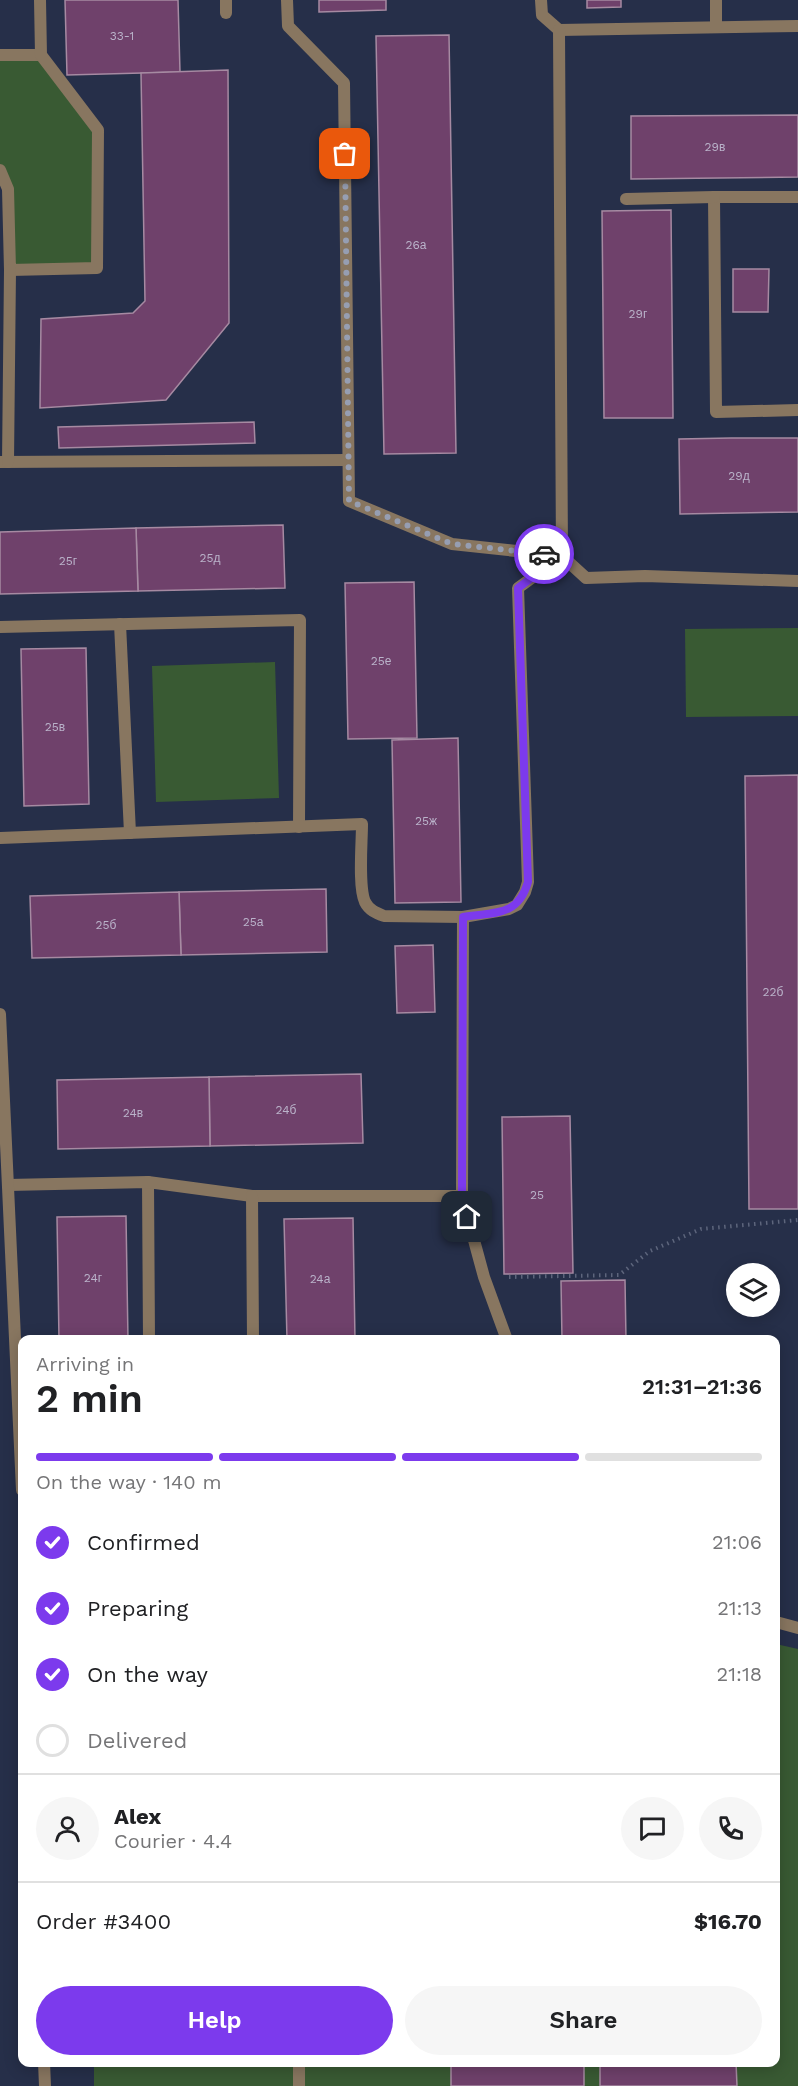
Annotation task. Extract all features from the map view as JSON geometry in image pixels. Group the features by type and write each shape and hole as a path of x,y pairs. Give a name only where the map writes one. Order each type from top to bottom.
{"street":[{"path":"10,270 97,268 98,130 41,54 40,0"},
{"path":"226,0 226,13"},
{"path":"287,0 288,26 344,83 349,501 452,544 562,555 586,578 645,576 798,581"},
{"path":"541,0 542,15 559,30 798,26"},
{"path":"716,0 716,27"},
{"path":"559,30 562,555"},
{"path":"0,55 41,54"},
{"path":"0,170 8,189 10,270 4,462 348,460"},
{"path":"714,197 716,412 798,410"},
{"path":"626,199 798,197"},
{"path":"0,838 362,824 362,891 366,904 374,912 384,916 463,917 509,909 517,905 528,882 518,588 562,555"},
{"path":"0,627 300,620 299,826"},
{"path":"120,624 130,833"},
{"path":"463,917 462,1196 484,1277 505,1335"},
{"path":"0,1014 18,1383"},
{"path":"8,1185 148,1182 252,1196 462,1196"},
{"path":"148,1182 149,1335"},
{"path":"252,1196 253,1335"},
{"path":"780,1623 798,1628"},
{"path":"44,2067 45,2086"},
{"path":"299,2067 299,2086"}],"path":[{"path":"484,1277 619,1275 650,1251 701,1229 798,1220"}],"green space":[{"path":"0,55 41,55 98,130 97,268 10,270 8,189 0,170"},
{"path":"798,628 798,716 686,717 685,629"},
{"path":"275,662 279,798 156,802 152,666"},
{"path":"780,1645 798,1649 798,2086 94,2086 94,2067 780,2067"}],"building":[{"path":"65,0 178,0 180,72 67,75"},
{"path":"319,0 386,0 386,10 319,12"},
{"path":"587,0 621,0 621,7 587,8"},
{"path":"449,35 456,453 384,454 376,36"},
{"path":"228,70 229,323 166,400 40,408 41,319 133,313 145,301 141,73"},
{"path":"798,115 798,177 631,179 631,116"},
{"path":"671,210 673,418 604,418 602,211"},
{"path":"733,269 769,269 768,312 733,312"},
{"path":"254,422 255,443 59,448 58,427"},
{"path":"798,438 798,512 680,514 679,439"},
{"path":"283,525 285,588 138,591 136,528"},
{"path":"136,528 138,591 0,594 0,532"},
{"path":"414,582 417,738 348,739 345,583"},
{"path":"86,648 89,804 24,806 21,649"},
{"path":"458,738 461,902 395,903 392,740"},
{"path":"798,775 798,1209 749,1209 745,776"},
{"path":"326,889 327,952 181,955 179,892"},
{"path":"179,892 181,955 32,958 30,896"},
{"path":"433,945 435,1012 397,1013 395,946"},
{"path":"361,1074 363,1143 210,1146 209,1077"},
{"path":"209,1077 210,1146 58,1149 57,1080"},
{"path":"570,1116 573,1273 504,1274 502,1117"},
{"path":"126,1216 128,1335 59,1335 57,1217"},
{"path":"353,1218 355,1335 287,1335 284,1219"},
{"path":"625,1280 626,1335 562,1335 561,1281"},
{"path":"451,2067 584,2067 584,2086 451,2086"},
{"path":"600,2067 736,2067 737,2086 600,2086"}],"way so far":[{"path":"345,154 349,501 452,544 544,554"}],"route":[{"path":"467,1217 462,1196 463,917 509,909 517,905 528,882 518,588 562,555 544,554"}]}
